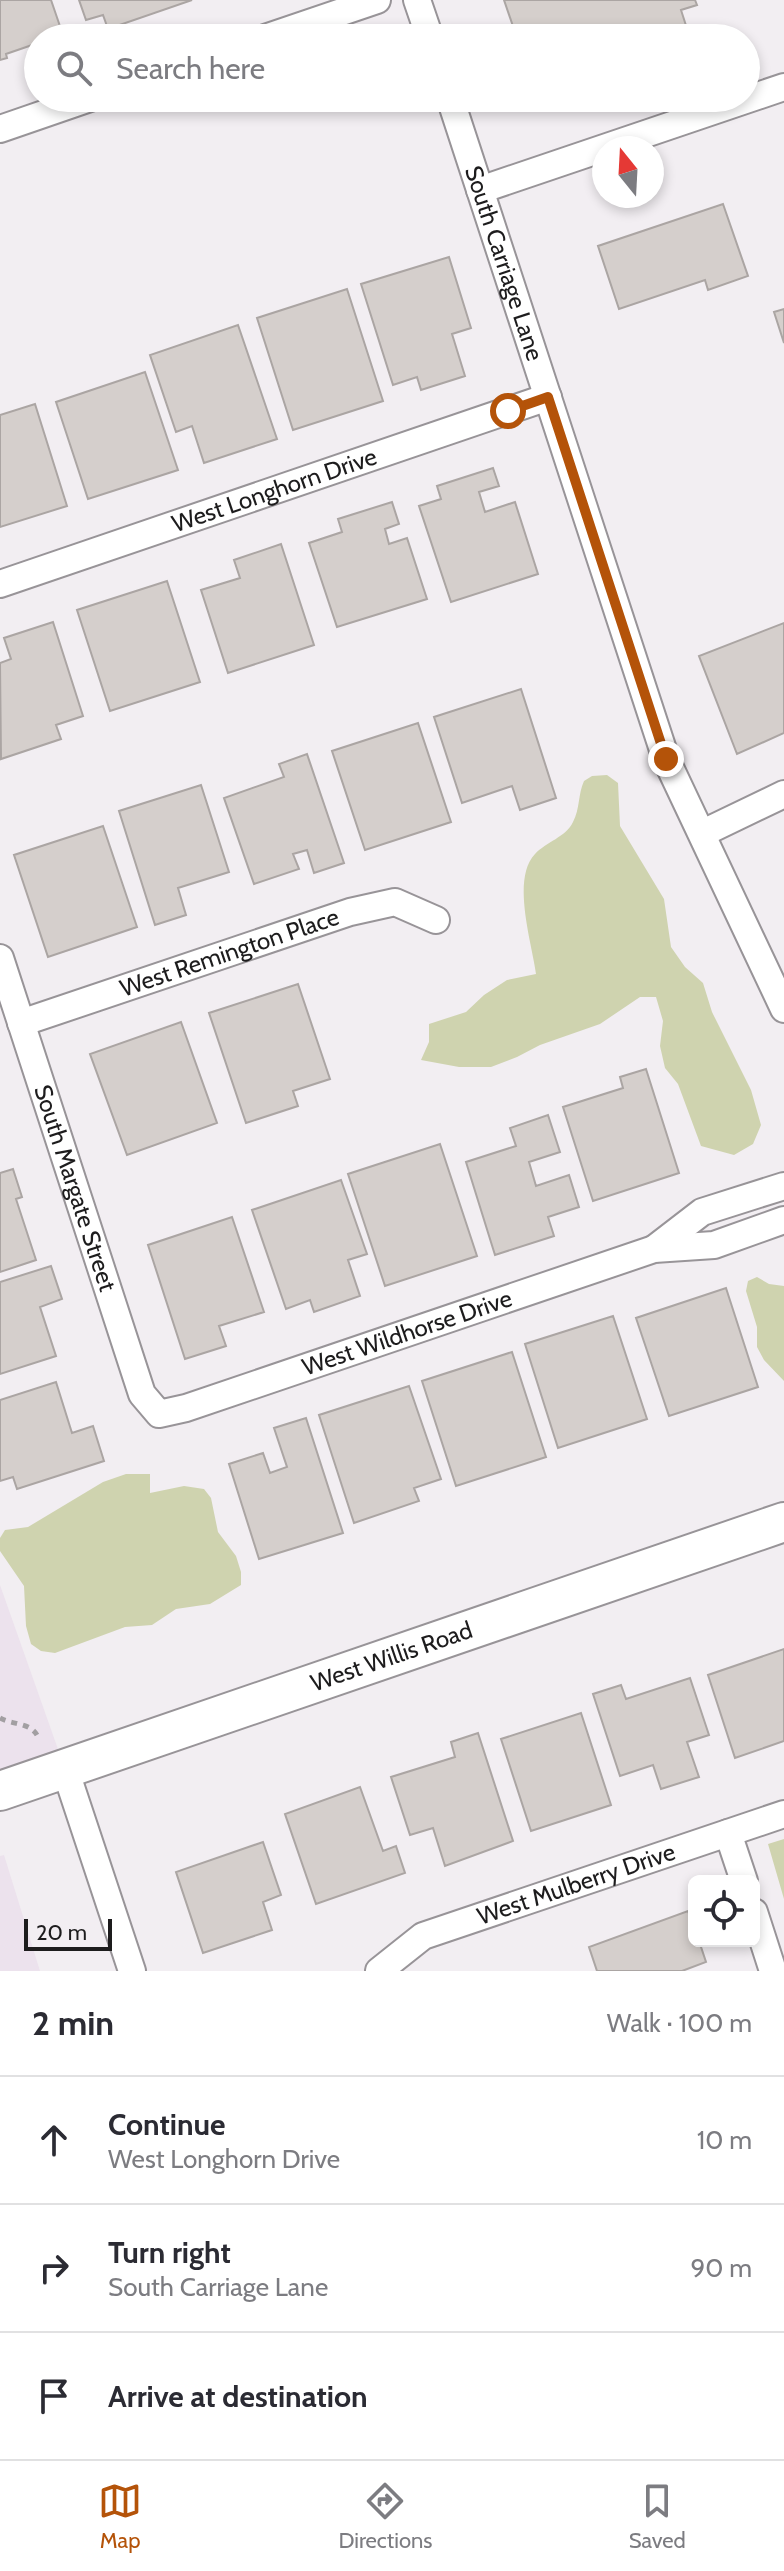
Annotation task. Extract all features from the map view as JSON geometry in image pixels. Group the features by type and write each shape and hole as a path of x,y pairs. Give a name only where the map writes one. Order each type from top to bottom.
{"street":[{"path":"306,24 377,0"},
{"path":"417,0 425,24"},
{"path":"760,95 784,87"},
{"path":"0,129 49,112"},
{"name":"South Carriage Lane","path":"455,112 666,759 784,1009"},
{"path":"480,190 710,112"},
{"name":"West Longhorn Drive","path":"0,584 548,397"},
{"path":"703,833 784,794"},
{"name":"West Remington Place","path":"21,1023 350,912 395,902 436,920"},
{"name":"South Margate Street","path":"0,958 142,1394 159,1414"},
{"name":"West Wildhorse Drive","path":"654,1249 702,1212 784,1186"},
{"name":"West Wildhorse Drive","path":"159,1414 201,1403 654,1249 714,1245 784,1220"},
{"name":"West Willis Road","path":"0,1791 784,1522"},
{"path":"65,1769 132,1971"},
{"name":"West Mulberry Drive","path":"379,1971 423,1936 784,1814"},
{"path":"728,1833 742,1875"},
{"path":"760,1931 773,1971"}],"path":[{"path":"0,1718 9,1724 27,1726 37,1735"}],"shaded area":[{"path":"0,1585 65,1769 0,1791"},
{"path":"4,1855 40,1971 0,1971 0,1856"}],"green space":[{"path":"607,775 618,783 620,826 664,899 671,947 685,967 703,983 712,1012 751,1090 761,1125 753,1144 734,1155 701,1146 678,1084 665,1068 660,1046 663,1021 656,997 640,997 600,1024 540,1045 491,1067 459,1067 421,1060 429,1042 429,1024 466,1012 507,980 536,974 525,912 524,879 528,865 535,854 570,827 584,781 592,776"},
{"path":"757,1277 769,1284 784,1286 784,1381 764,1360 757,1347 757,1327 746,1291 748,1281"},
{"path":"126,1474 150,1474 150,1493 184,1486 204,1489 211,1498 218,1532 236,1556 241,1585 210,1604 176,1609 152,1625 125,1627 55,1653 41,1651 31,1644 26,1626 24,1586 0,1551 0,1538 5,1530 28,1527 103,1482"},
{"path":"784,1839 784,1899 768,1844"}],"building":[{"path":"0,0 51,0 59,24 24,24 24,48 6,54 7,58 0,60"},
{"path":"79,0 192,0 122,24 106,24 103,15 86,20"},
{"path":"504,0 695,0 697,5 681,10 686,24 512,24"},
{"path":"723,204 748,276 708,290 705,280 619,309 598,246"},
{"path":"449,257 471,328 452,334 465,376 421,390 417,377 393,385 361,284"},
{"path":"347,289 383,401 293,430 257,318"},
{"path":"784,309 784,343 774,312"},
{"path":"238,325 277,439 204,463 192,426 176,432 150,355"},
{"path":"145,372 178,470 88,499 56,402"},
{"path":"35,404 67,506 0,527 0,415"},
{"path":"493,468 499,486 479,492 485,512 515,502 538,574 451,602 419,506 441,499 437,486"},
{"path":"392,502 399,524 385,529 389,544 407,538 427,599 337,627 309,543 342,532 338,519"},
{"path":"281,544 314,645 228,673 201,590 240,578 234,560"},
{"path":"167,581 200,682 110,711 77,610"},
{"path":"53,622 83,716 56,725 61,739 1,759 0,663 11,659 4,638"},
{"path":"784,623 784,733 737,754 699,656"},
{"path":"521,689 556,798 520,810 512,786 462,803 434,717"},
{"path":"418,723 451,822 365,850 332,751"},
{"path":"307,754 344,863 314,873 307,850 293,854 299,869 254,884 224,798 284,777 279,764"},
{"path":"201,785 229,872 178,888 186,915 155,925 119,811"},
{"path":"103,826 137,927 48,957 14,855"},
{"path":"298,984 330,1079 293,1091 298,1106 246,1123 209,1013"},
{"path":"181,1022 217,1123 127,1155 90,1054"},
{"path":"646,1069 679,1173 593,1201 563,1107 623,1088 620,1077"},
{"path":"548,1115 560,1152 529,1162 536,1186 569,1175 579,1207 548,1217 554,1236 495,1255 466,1162 516,1146 510,1128"},
{"path":"440,1144 477,1256 385,1286 348,1174"},
{"path":"13,1169 22,1197 16,1199 36,1260 0,1272 0,1173"},
{"path":"341,1180 367,1254 348,1260 360,1296 314,1312 310,1300 286,1309 252,1210"},
{"path":"232,1217 264,1312 219,1326 226,1346 185,1359 148,1245"},
{"path":"51,1266 62,1299 40,1307 56,1356 0,1374 0,1282"},
{"path":"726,1288 758,1387 669,1416 636,1318"},
{"path":"613,1316 647,1419 558,1448 525,1344"},
{"path":"512,1352 546,1457 456,1486 422,1381"},
{"path":"56,1382 72,1433 93,1426 104,1461 17,1489 13,1477 0,1481 0,1400"},
{"path":"409,1386 441,1479 414,1488 419,1501 354,1523 319,1415"},
{"path":"306,1418 343,1533 259,1559 229,1464 263,1453 270,1473 287,1467 274,1428"},
{"path":"784,1649 784,1741 735,1758 708,1675"},
{"path":"690,1678 709,1735 687,1742 699,1777 661,1789 653,1765 620,1776 593,1694 621,1685 626,1699"},
{"path":"581,1713 611,1805 531,1831 501,1739"},
{"path":"478,1733 513,1841 445,1866 433,1828 410,1835 391,1777 455,1757 451,1742"},
{"path":"360,1787 383,1851 396,1846 405,1873 316,1904 285,1814"},
{"path":"263,1842 281,1895 263,1902 272,1930 203,1953 176,1872"},
{"path":"688,1911 688,1947 701,1947 706,1962 682,1971 597,1971 589,1947"}],"route":[{"path":"508,411 548,397 666,759"}]}
